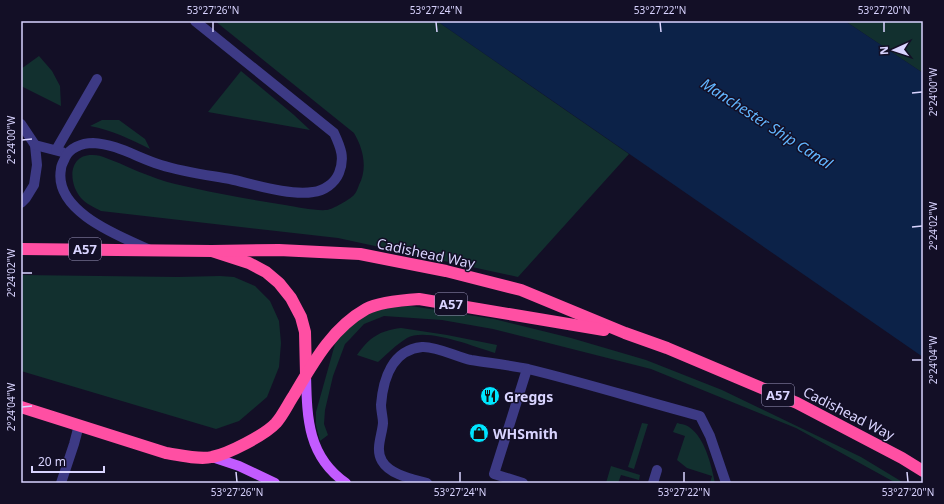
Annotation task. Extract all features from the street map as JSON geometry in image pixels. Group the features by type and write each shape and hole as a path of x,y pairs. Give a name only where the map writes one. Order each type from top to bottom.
{"highway":[{"name":"A57","path":"21,249 212,251 249,263 266,272 279,283 291,298 301,317 305,332 306,374 276,423 247,444 212,457 190,457 166,454 21,407"},
{"name":"Cadishead Way","path":"212,251 286,250 360,254 522,290 625,333 667,348 797,403 902,458 923,471"},
{"name":"Cadishead Way","path":"306,374 329,341 345,323 367,309 397,301 419,299 625,333"}],"main road":[{"path":"306,374 307,410 312,440 323,460 334,475 346,483"},
{"path":"212,457 239,466 275,483"}],"street":[{"path":"148,250 101,227 80,212 66,197 61,183 60,169 67,153 77,146 92,143 117,147 161,165 291,192 313,192 326,188 337,178 342,164 340,147 334,133 195,21"},
{"path":"56,150 97,79"},
{"path":"21,124 35,145 37,165 34,185 21,203"},
{"path":"35,145 67,153"},
{"path":"427,483 403,476 389,469 382,462 379,453 380,436 383,423 381,406 390,366 406,350 423,347 445,351 470,360 527,369 700,416 710,436 726,483"},
{"path":"523,483 494,474 527,369"},
{"path":"61,483 79,425"},
{"path":"653,483 657,470"}],"green space":[{"path":"215,21 437,21 629,154 518,277 338,238 101,211 85,202 77,192 74,185 72,178 73,170 79,159 85,156 93,155 106,158 171,183 205,191 306,209 327,210 345,202 355,194 362,178 364,165 360,145 354,133"},
{"path":"845,21 923,21 923,73"},
{"path":"39,56 52,71 60,86 61,106 21,86 21,69"},
{"path":"241,71 294,115 310,130 208,112"},
{"path":"102,120 119,120 145,139 150,149 113,132 90,126"},
{"path":"21,275 178,277 220,276 234,277 255,286 270,301 279,321 281,343 279,367 267,397 239,421 216,429 21,371"},
{"path":"411,306 494,319 571,338 646,360 722,390 861,457 904,483 896,483 796,428 651,369 493,329 442,320 384,316 364,324 345,344 333,376 325,410 324,424 328,435 320,441 316,425 316,412 335,344 357,318 383,307"},
{"path":"401,328 497,345 495,353 438,336 415,335 403,340 378,362 357,355 371,339 381,333"},
{"path":"642,423 648,424 634,469 628,467"},
{"path":"677,423 689,427 699,438 709,460 715,483 710,483 712,476 687,468 677,460 685,436 673,432"},
{"path":"611,466 640,475 639,480 621,475 618,483 606,483"}],"water":[{"name":"Manchester Ship Canal","path":"437,21 845,21 923,73 923,357"}],"place":[{"name":"Greggs","path":"490,396"},
{"name":"WHSmith","path":"479,433"}]}
